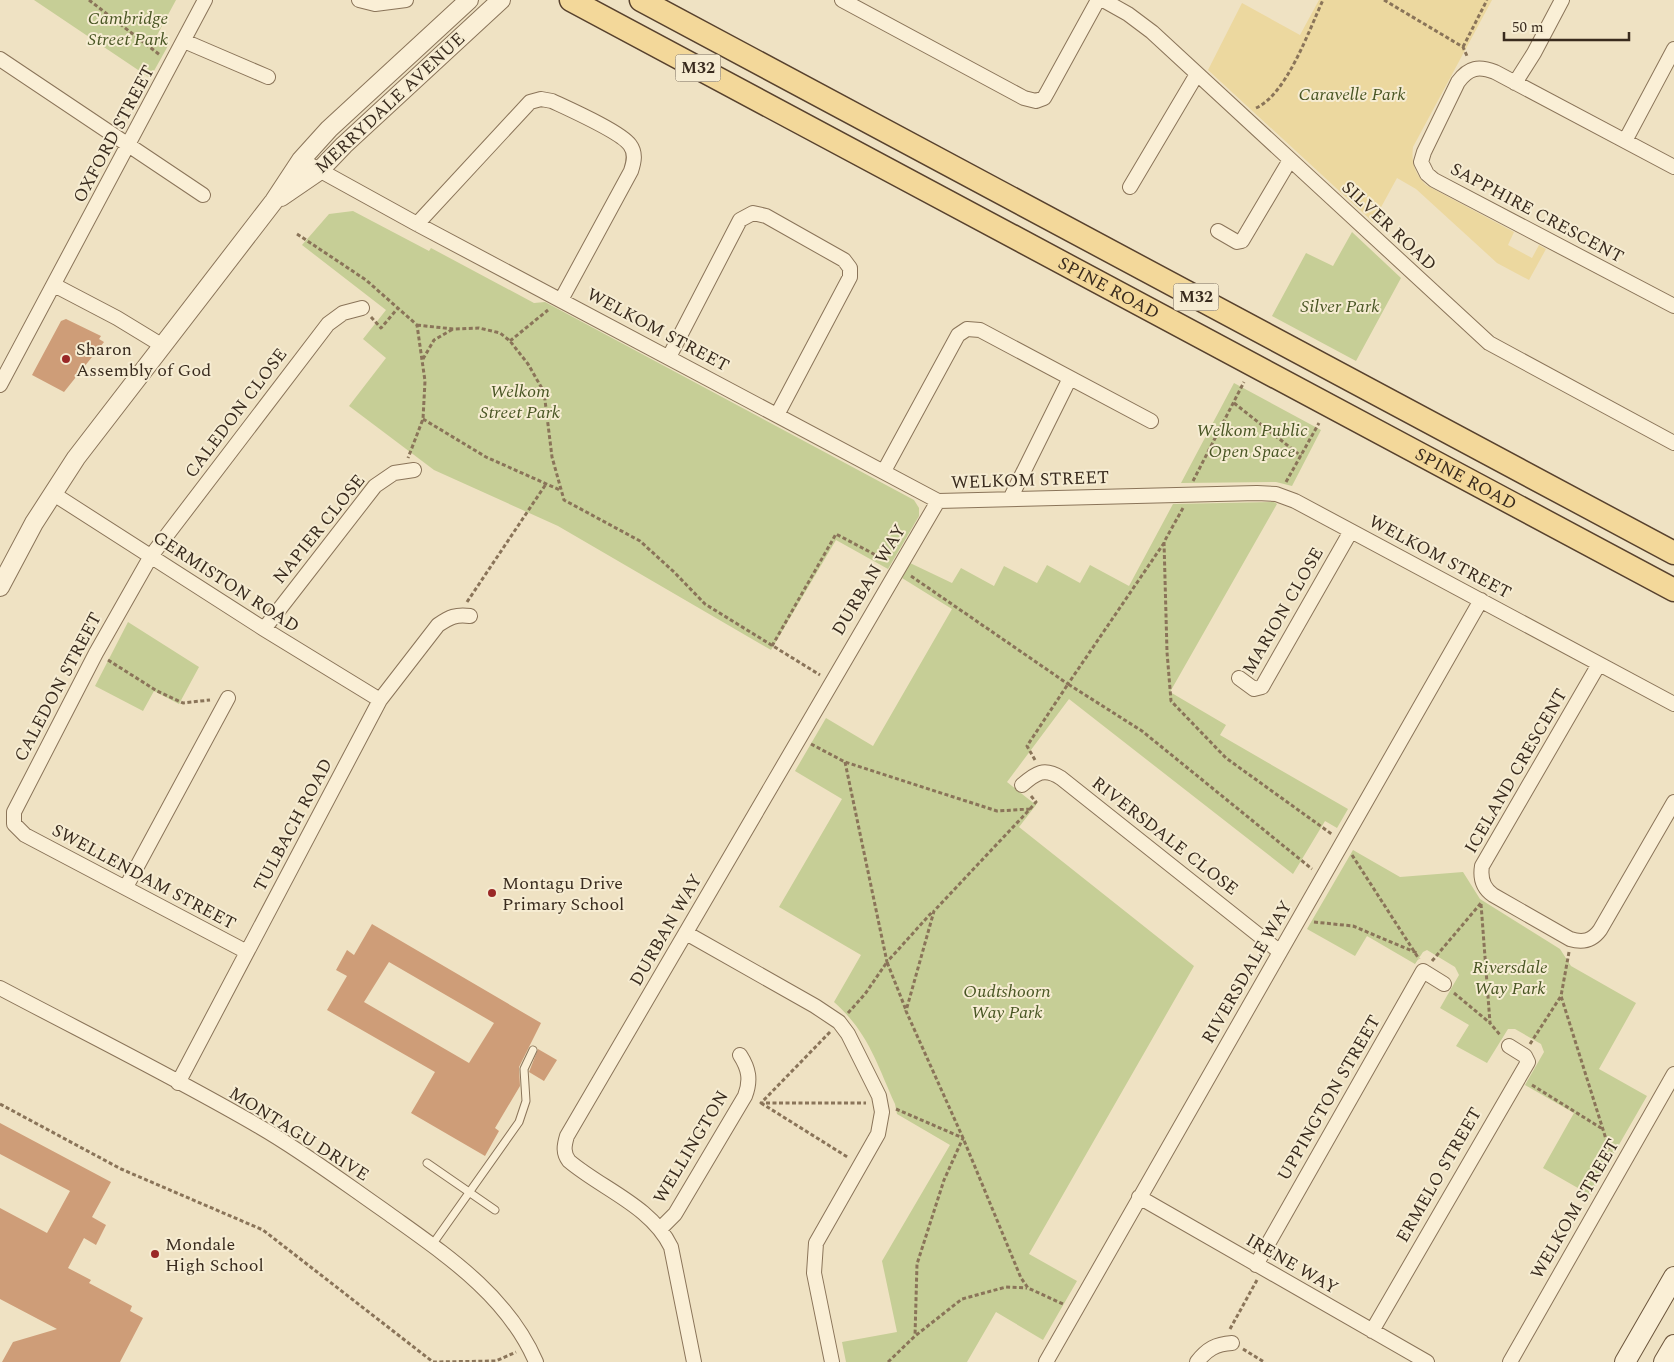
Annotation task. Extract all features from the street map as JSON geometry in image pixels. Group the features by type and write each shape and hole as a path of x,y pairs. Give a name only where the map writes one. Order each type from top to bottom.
{"main road":[{"name":"SPINE ROAD","path":"570,0 1674,590"},
{"name":"SPINE ROAD","path":"640,0 1674,553"},
{"path":"1625,1362 1674,1277"},
{"path":"1664,1362 1674,1345"}],"street":[{"name":"OXFORD STREET","path":"0,385 205,0"},
{"path":"359,0 375,4 406,0"},
{"name":"MERRYDALE AVENUE","path":"0,587 52,493 76,458 274,201 301,160 329,129 469,0"},
{"name":"MERRYDALE AVENUE","path":"274,201 319,171 344,145 501,0"},
{"path":"851,2 1024,98 1036,102 1044,98 1098,0"},
{"name":"SILVER ROAD","path":"1103,0 1140,22 1489,343 1674,443"},
{"path":"1515,83 1534,53 1562,0"},
{"path":"184,41 268,77"},
{"path":"1625,141 1674,49"},
{"path":"0,58 203,195"},
{"path":"1473,68 1482,67 1515,83 1674,167"},
{"name":"SAPPHIRE CRESCENT","path":"1473,68 1464,73 1458,82 1424,152 1421,162 1427,174 1674,306"},
{"path":"1130,187 1196,74"},
{"path":"417,224 530,102 541,99 552,101 602,127 631,146 634,161 631,171 561,300"},
{"name":"WELKOM STREET","path":"301,160 417,224 938,501 1257,492 1276,494 1295,501 1674,704"},
{"path":"1218,231 1237,242 1242,241 1290,160"},
{"path":"669,357 740,220 753,213 766,216 844,260 850,272 850,277 777,414"},
{"path":"54,285 138,330 163,346"},
{"name":"CALEDON CLOSE","path":"151,556 328,324 343,313 362,308"},
{"path":"884,471 958,335 967,329 980,330 1152,421"},
{"path":"1010,499 1070,378"},
{"name":"NAPIER CLOSE","path":"264,629 375,486 394,473 409,470"},
{"name":"GERMISTON ROAD","path":"52,493 264,629 380,700"},
{"name":"DURBAN WAY","path":"694,1362 670,1246 660,1229 647,1216 574,1165 565,1156 564,1148 571,1128 938,501"},
{"name":"MARION CLOSE","path":"1239,678 1254,689 1262,687 1351,531"},
{"name":"CALEDON STREET","path":"25,835 14,824 14,812 18,802 96,653 151,556"},
{"name":"RIVERSDALE WAY","path":"1046,1362 1480,600"},
{"name":"TULBACH ROAD","path":"178,1083 380,700 438,625 449,617 464,616"},
{"name":"ICELAND CRESCENT","path":"1485,899 1482,866 1598,664"},
{"path":"126,887 228,698"},
{"path":"1022,785 1041,771"},
{"name":"RIVERSDALE CLOSE","path":"1041,771 1048,771 1061,778 1280,952"},
{"path":"1485,899 1570,939 1584,941 1591,939 1600,930 1674,802"},
{"name":"SWELLENDAM STREET","path":"25,835 246,952"},
{"path":"686,933 815,1006 838,1022 848,1034 880,1103 881,1121 878,1134 816,1243 814,1273 832,1362"},
{"path":"1423,972 1444,984"},
{"name":"UPPINGTON STREET","path":"1256,1264 1423,972"},
{"name":"MONTAGU DRIVE","path":"0,988 261,1128 432,1245 470,1274 490,1294 509,1316 530,1347 536,1362"},
{"path":"1509,1046 1523,1055"},
{"name":"WELLINGTON","path":"660,1229 675,1214 745,1096 749,1085 748,1073 740,1055"},
{"name":"ERMELO STREET","path":"1372,1331 1528,1062 1523,1055"},
{"name":"WELKOM STREET","path":"1510,1362 1674,1074"},
{"name":"IRENE WAY","path":"1139,1197 1427,1362"},
{"path":"1197,1362 1211,1348 1226,1343"}],"lane":[{"path":"432,1245 519,1122 524,1110 524,1068 533,1050"},
{"path":"427,1163 495,1210"}],"path":[{"path":"89,0 172,65"},
{"path":"1241,114 1260,106 1276,92 1301,50 1323,0"},
{"path":"1384,0 1463,47 1473,68"},
{"path":"1463,47 1487,0"},
{"path":"297,234 366,280 417,325 453,329 479,328 500,333 528,364 544,392 552,456 564,500 640,541 705,604 831,682"},
{"path":"510,342 561,300"},
{"path":"362,308 381,328 398,308"},
{"path":"409,470 423,419 425,381 417,325"},
{"path":"422,360 434,340 453,329"},
{"path":"1234,403 1301,456"},
{"path":"423,419 486,457 560,490"},
{"path":"1276,494 1288,481 1320,423"},
{"path":"464,616 546,484"},
{"path":"772,646 836,534 898,567 1068,684 1142,731 1322,877"},
{"path":"1041,771 1027,746 1164,542"},
{"path":"96,653 157,690 184,702 228,698"},
{"path":"761,1103 865,994 887,962 1030,809 997,811 845,762 800,736"},
{"path":"845,762 887,962 906,1011 963,1138 1021,1278 1028,1288"},
{"path":"1423,972 1485,899"},
{"path":"1485,899 1490,1023"},
{"path":"906,1011 934,911"},
{"path":"1297,921 1353,926 1418,953"},
{"path":"1523,1055 1561,996 1567,973 1570,939"},
{"path":"1444,984 1490,1023 1509,1046"},
{"path":"1561,996 1613,1162"},
{"path":"1518,1077 1602,1128"},
{"path":"745,1096 761,1103 860,1164"},
{"path":"761,1103 880,1103 963,1138"},
{"path":"0,1104 121,1169 263,1230 433,1362 496,1361 530,1347"},
{"path":"915,1336 918,1264 944,1180 963,1138"},
{"path":"1256,1264 1256,1281 1232,1326 1226,1343 1264,1362"},
{"path":"888,1362 915,1336 962,1299 1006,1287 1028,1288 1076,1310"}],"green space":[{"name":"Cambridge Street Park","path":"34,0 176,0 156,37 169,44 150,78"},
{"name":"Welkom Street Park","path":"353,211 429,251 431,248 534,303 545,302 914,500 919,508 919,516 888,569 836,540 771,650 558,526 434,470 349,406 386,358 363,339 386,310 302,245 329,214"},
{"name":"Silver Park","path":"1352,232 1401,278 1356,361 1272,316 1306,253 1333,266"},
{"name":"Welkom Public Open Space","path":"1234,383 1321,430 1292,486 1276,482 1181,483"},
{"name":"Oudtshoorn Way Park","path":"1274,502 1277,504 1170,692 1226,725 1220,735 1348,809 1337,828 1325,821 1293,874 1069,699 1007,782 1036,805 1019,827 1194,966 1029,1254 1077,1281 1043,1340 996,1312 967,1362 846,1362 842,1342 897,1332 882,1261 950,1145 897,1114 895,1104 870,1049 846,1013 834,1002 861,955 779,907 842,799 795,771 826,718 873,746 952,609 902,578 910,563 952,583 961,568 994,586 1004,566 1037,583 1047,565 1080,583 1090,565 1129,586 1173,504"},
{"path":"128,622 199,667 179,704 154,691 143,711 95,686"},
{"name":"Riversdale Way Park","path":"1353,850 1400,877 1463,872 1480,899 1560,949 1571,966 1636,1003 1599,1069 1647,1096 1590,1195 1543,1168 1574,1113 1525,1085 1544,1052 1541,1044 1515,1029 1508,1029 1487,1063 1456,1046 1469,1025 1440,1008 1459,975 1455,967 1427,950 1423,952 1415,964 1367,936 1355,956 1307,929"}],"sand":[{"name":"Caravelle Park","path":"1319,0 1492,0 1413,147 1413,163 1419,177 1426,185 1514,232 1508,245 1532,258 1539,245 1546,249 1529,280 1497,263 1416,189 1397,178 1373,222 1208,70 1242,3 1300,35"}],"building":[{"name":"Sharon Assembly of God","path":"66,319 101,336 99,339 104,342 64,392 32,375 61,321"},
{"path":"372,924 541,1023 519,1067 520,1086 495,1128 499,1131 485,1156 411,1113 435,1072 327,1010 347,976 336,970 347,950 354,955","holes":["389,962 494,1023 469,1063 364,1002"]},
{"path":"538,1049 557,1060 544,1081 529,1072"},
{"path":"0,1123 111,1182 92,1217 106,1225 96,1245 84,1238 68,1268 91,1280 89,1283 132,1306 130,1311 143,1318 120,1362 2,1362 13,1342 57,1329 0,1299 0,1208 47,1233 70,1191 0,1154"}],"place":[{"name":"Sharon Assembly of God","path":"66,359"},
{"name":"Montagu Drive Primary School","path":"492,893"},
{"name":"Mondale High School","path":"155,1254"}]}
